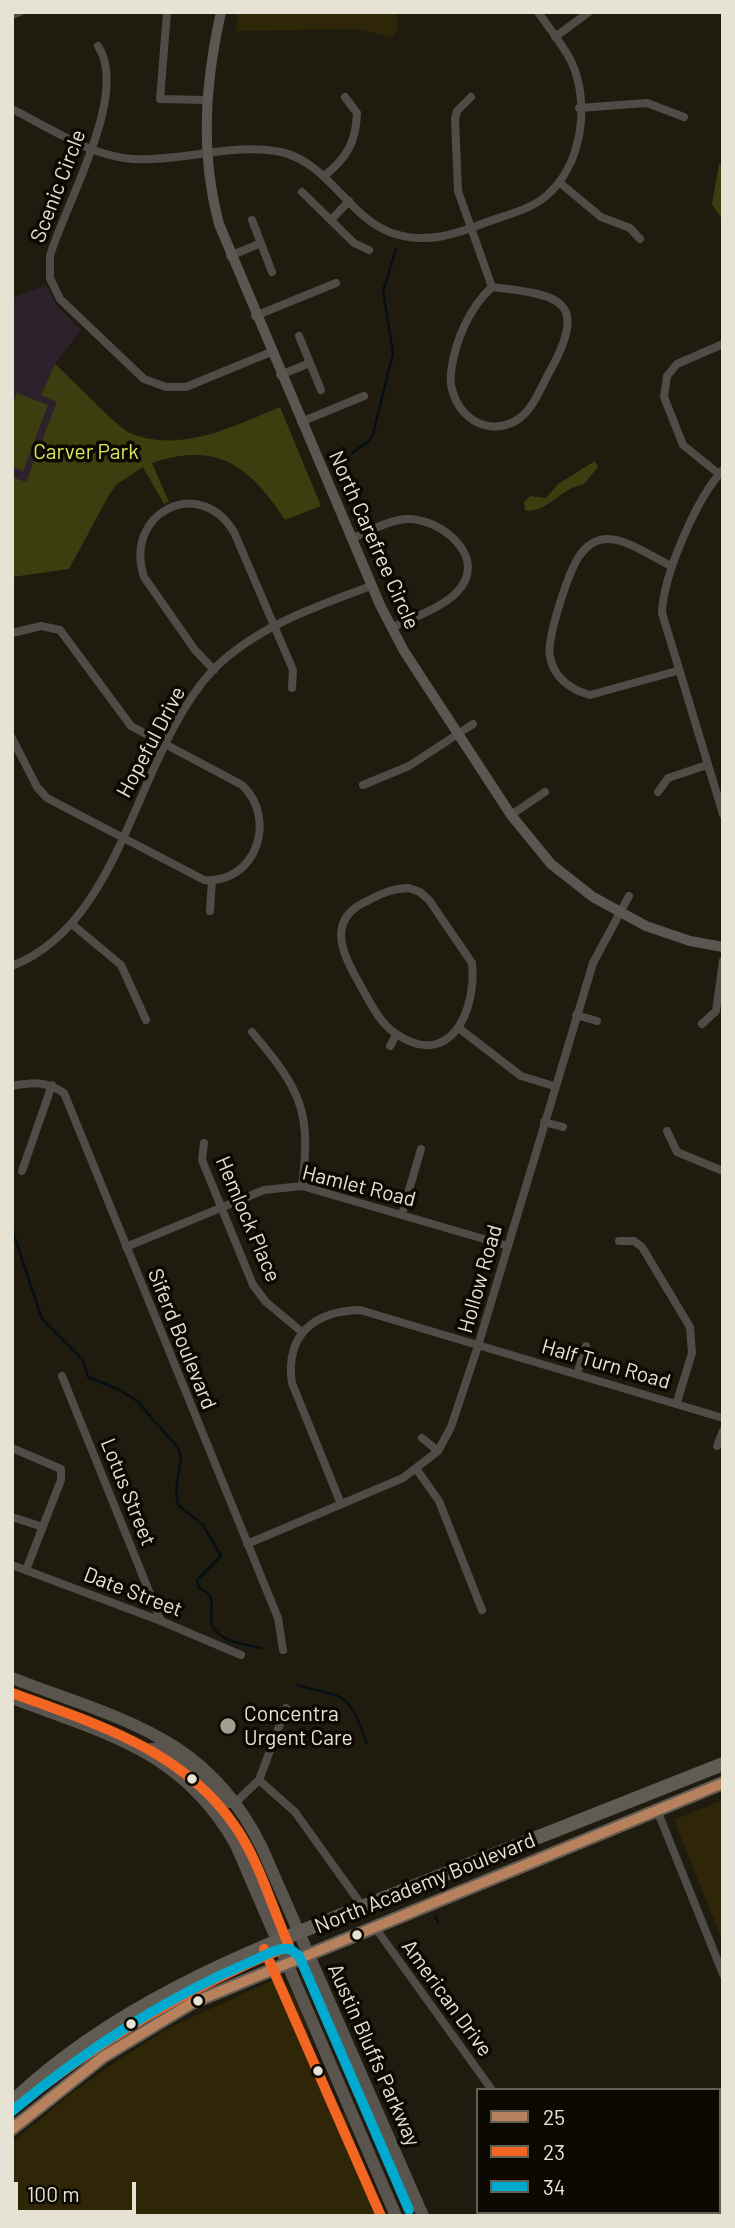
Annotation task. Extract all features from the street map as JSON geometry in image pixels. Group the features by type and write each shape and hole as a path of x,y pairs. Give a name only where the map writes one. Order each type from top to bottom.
{"highway":[{"name":"North Academy Boulevard","path":"12,2102 68,2053 140,2006 213,1968 723,1764"},
{"name":"North Academy Boulevard","path":"12,2129 103,2057 152,2026 224,1988 723,1783"}],"main road":[{"name":"North Carefree Circle","path":"220,12 206,100 206,155 215,212 255,316 391,628 511,816 558,870 620,913 671,935 723,947"},
{"name":"Austin Bluffs Parkway","path":"12,1678 164,1738 206,1768 236,1802 262,1849 423,2216"},
{"path":"30,1705 39,1698 54,1694"},
{"name":"Austin Bluffs Parkway","path":"12,1698 145,1750 186,1780 227,1829 396,2216"},
{"path":"145,1750 160,1748 196,1774 220,1798 227,1802 236,1802"}],"street":[{"path":"12,15 20,12"},
{"path":"167,12 160,99 206,100"},
{"path":"12,108 91,148 135,159 253,150 279,151 302,160 324,176 374,223 395,234 429,240 471,228 536,203 567,172 578,145 579,108 574,68 538,12"},
{"path":"555,37 589,12"},
{"name":"Scenic Circle","path":"98,46 105,57 107,102 50,256 50,278 60,299 144,379 166,387 197,384 271,352"},
{"path":"324,176 342,159 354,141 358,113 345,97"},
{"path":"471,97 457,111 455,127 458,191 492,287"},
{"path":"579,108 647,103 684,117"},
{"path":"559,181 601,217 630,228 640,239"},
{"path":"302,192 354,243 369,250"},
{"path":"331,220 349,201"},
{"path":"252,220 272,272"},
{"path":"230,256 261,243"},
{"path":"255,316 336,283"},
{"path":"492,287 548,295 562,308 568,327 565,343 530,407 517,419 500,425 481,424 467,417 453,396 451,376 470,311 492,287"},
{"path":"299,336 321,390"},
{"path":"723,344 685,359 667,376 664,397 688,452 721,472 671,566 663,593 662,613 677,671 723,814"},
{"path":"280,375 310,362"},
{"path":"300,422 363,396"},
{"path":"663,428 674,423"},
{"path":"214,670 195,650 144,577 140,564 139,551 145,530 166,510 181,504 211,508 228,522 293,670 292,688"},
{"path":"351,539 400,520 412,520 455,537 465,551 468,569 457,593 391,628"},
{"path":"671,566 622,542 606,539 591,545 580,554 573,569 549,651 553,668 564,683 590,695 677,671"},
{"name":"Hopeful Drive","path":"12,966 49,948 86,908 193,695 214,670 235,650 274,627 371,586"},
{"path":"12,738 37,787 47,798 204,880 240,872 253,852 261,821 249,791 131,726 60,630 41,626 13,633"},
{"path":"363,785 410,766 473,724"},
{"path":"658,792 668,778 707,765"},
{"path":"511,816 545,792"},
{"path":"210,911 212,880"},
{"path":"409,888 420,892 429,900 472,963 465,1020 460,1029 440,1043 426,1044 396,1035 379,1018 345,958 341,948 341,927 348,914 357,906 391,889 409,888"},
{"name":"Hollow Road","path":"247,1544 417,1470 438,1451 451,1427 478,1346 593,963 629,896"},
{"path":"73,925 121,965 146,1020"},
{"path":"329,925 341,927"},
{"path":"702,1024 716,1011 723,961"},
{"path":"576,1015 597,1021"},
{"path":"460,1029 521,1076 554,1086"},
{"path":"252,1032 284,1070 301,1105 307,1146 302,1186"},
{"path":"390,1046 396,1035"},
{"path":"12,1086 37,1082 52,1085 22,1171"},
{"name":"Siferd Boulevard","path":"52,1085 64,1093 278,1618 282,1650"},
{"path":"544,1122 563,1127"},
{"path":"667,1131 670,1144 677,1152 723,1171"},
{"name":"Hemlock Place","path":"204,1143 202,1160 253,1285 266,1302 302,1332"},
{"path":"402,1214 421,1149"},
{"name":"Hamlet Road","path":"125,1247 264,1190 302,1186 508,1246"},
{"path":"619,1241 634,1241 642,1247 690,1327 692,1353 677,1402"},
{"name":"Half Turn Road","path":"302,1332 330,1314 360,1310 677,1402 723,1418"},
{"path":"302,1332 292,1350 289,1365 292,1383 341,1504"},
{"path":"577,1374 586,1346"},
{"name":"Lotus Street","path":"62,1376 161,1621"},
{"path":"717,1446 723,1432"},
{"path":"422,1438 438,1451"},
{"path":"12,1448 61,1469 61,1480 26,1570"},
{"path":"417,1470 439,1501 482,1609"},
{"path":"12,1517 43,1527"},
{"name":"Date Street","path":"12,1565 161,1621 241,1655"},
{"path":"236,1802 259,1780 286,1708"},
{"path":"259,1780 295,1812 363,1907"},
{"path":"657,1810 723,1974"},
{"name":"American Drive","path":"374,1926 491,2088"}],"shaded area":[{"path":"237,12 397,12 397,30 393,38 359,29 236,31"},
{"path":"46,285 58,307 81,330 55,364 41,394 58,402 26,482 12,477 12,298"},
{"path":"723,1800 723,1942 674,1820"},
{"path":"271,1981 284,1983 292,1992 312,2047 339,2109 346,2115 352,2141 386,2216 12,2216 12,2143 69,2095 123,2057 171,2027"}],"green space":[{"path":"719,164 723,167 723,221 712,204"},
{"name":"Carver Park","path":"55,364 124,429 149,439 188,439 207,435 280,407 321,506 285,520 259,485 230,463 195,455 175,457 152,463 169,502 164,504 143,467 117,484 109,495 69,569 12,577 12,477 26,482 57,402 41,395"},
{"path":"17,393 48,405 23,471 12,467 12,407"},
{"path":"595,461 598,467 583,485 568,490 547,505 525,510 524,502 530,496 546,498 558,484"}],"waterway":[{"path":"352,453 369,441 373,434 393,353 383,291 396,249"},
{"path":"12,1229 42,1319 83,1360 88,1377 120,1390 137,1401 178,1448 181,1456 176,1491 178,1505 203,1525 221,1556 197,1580 199,1588 211,1598 212,1624 215,1630 227,1639 261,1648"},
{"path":"297,1685 344,1700 355,1714 367,1743"},
{"path":"436,1916 438,1923"}],"transit line":[{"name":"23","path":"12,1693 75,1716 136,1743 165,1759 192,1779 216,1802 245,1842 289,1946 215,1980 145,2018 77,2061 12,2111"},
{"name":"25","path":"12,2129 103,2057 192,2003 723,1783"},
{"name":"23","path":"264,1949 381,2216"},
{"name":"34","path":"12,2111 96,2047 155,2010 186,1992 265,1955 280,1949 290,1949 299,1956 409,2210"}],"place":[{"name":"Concentra Urgent Care","path":"228,1726"}]}
